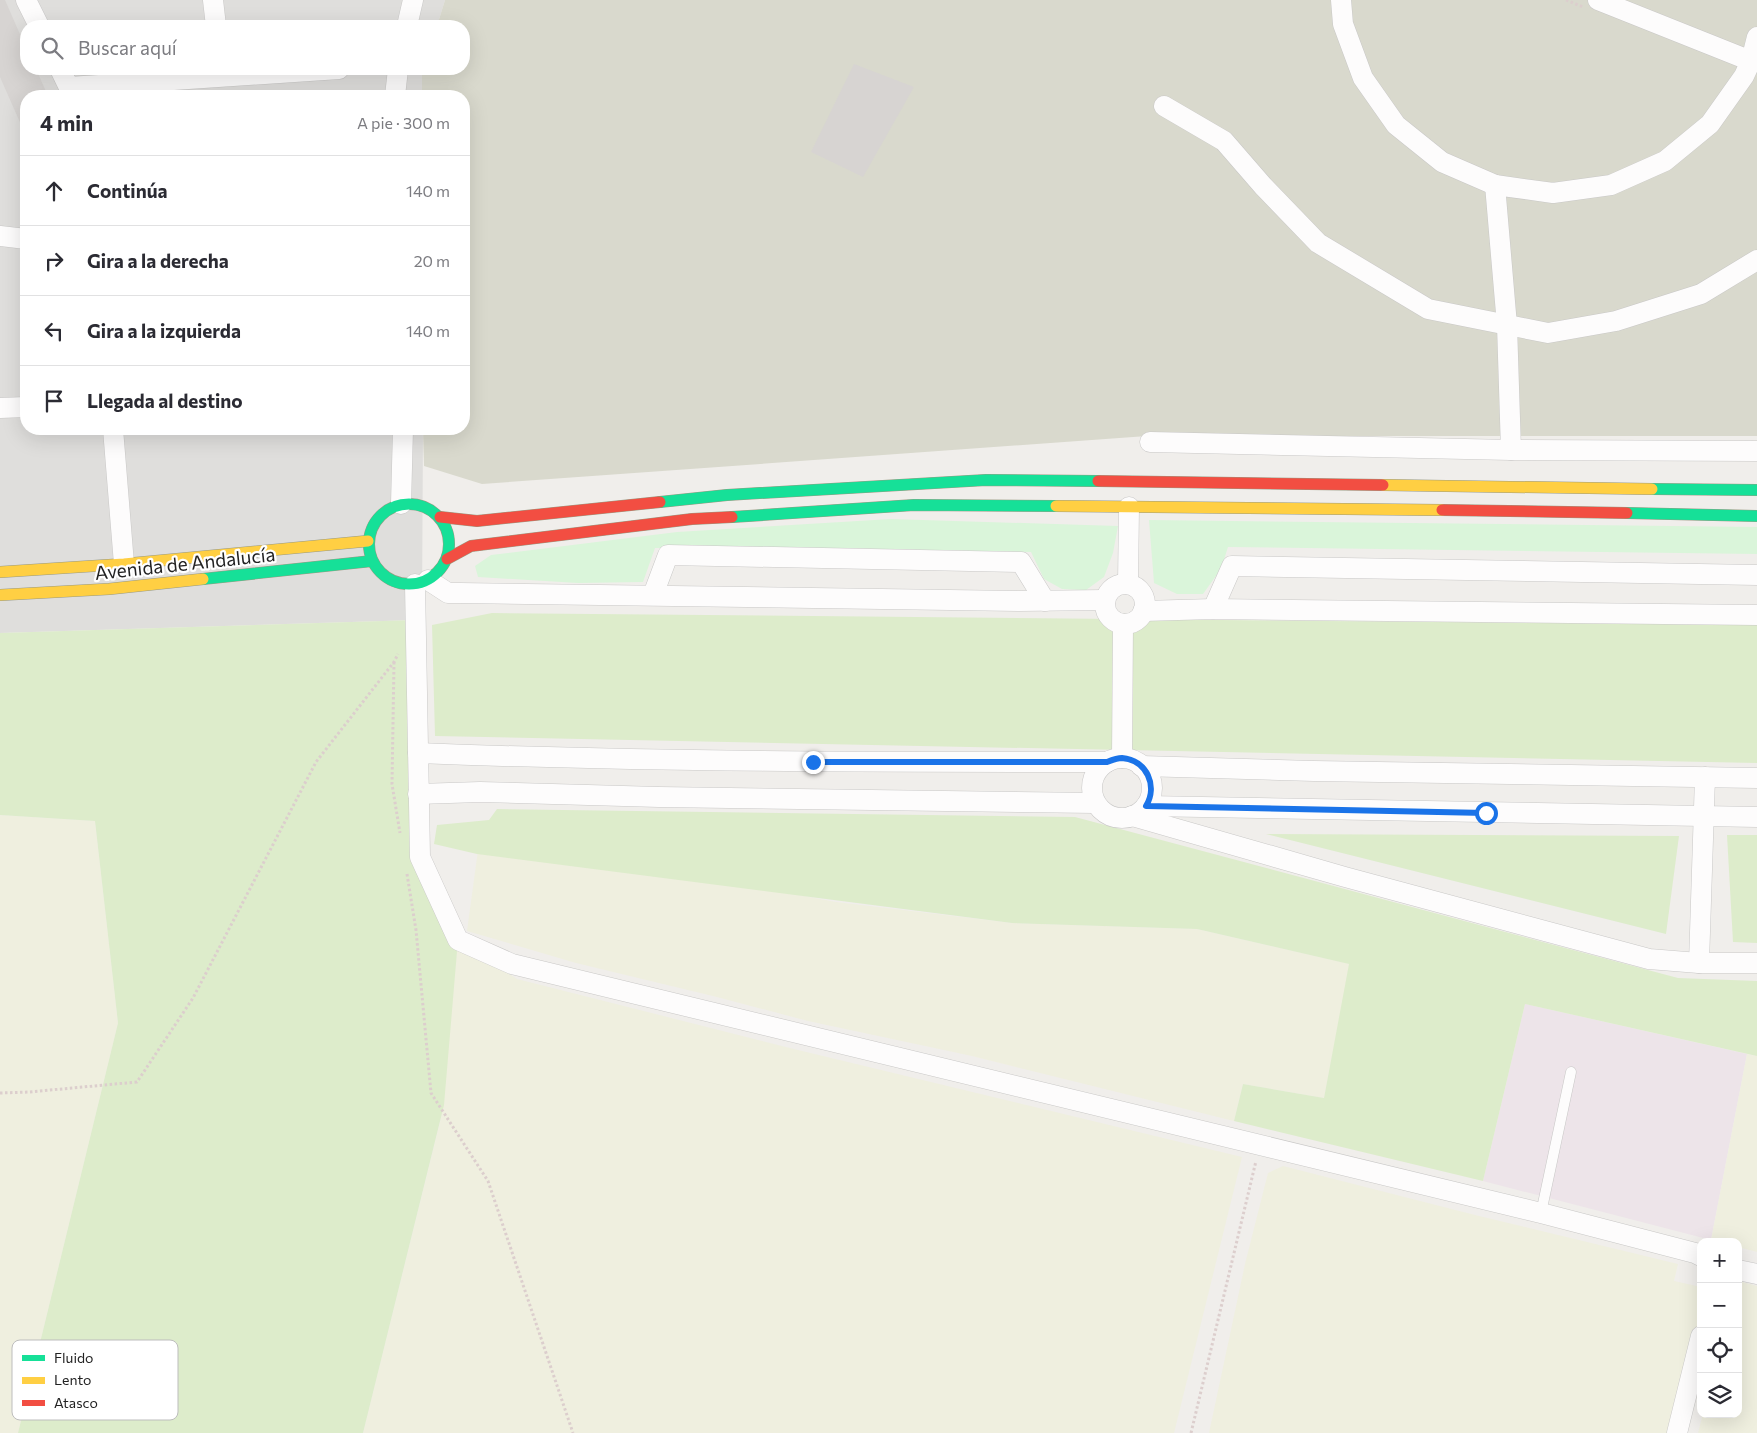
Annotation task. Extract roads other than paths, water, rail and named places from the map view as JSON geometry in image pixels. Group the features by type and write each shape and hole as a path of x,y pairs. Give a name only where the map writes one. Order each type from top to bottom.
{"street":[{"path":"26,0 36,20"},
{"path":"213,0 215,20"},
{"path":"408,20 413,0"},
{"path":"1341,0 1343,24 1363,78 1396,126 1442,162 1495,185 1553,193 1611,185 1665,162 1710,124 1754,61 1757,37"},
{"path":"1598,0 1754,61"},
{"path":"63,75 70,90"},
{"path":"87,90 204,75"},
{"path":"396,90 397,75"},
{"path":"1164,106 1224,141 1263,186 1318,243 1428,309 1548,333 1616,321 1701,294 1757,260"},
{"path":"1495,185 1507,325 1511,450"},
{"path":"0,236 20,238"},
{"path":"0,408 20,407"},
{"path":"113,435 124,564"},
{"path":"401,504 403,435"},
{"path":"1150,442 1511,450 1757,451"},
{"path":"440,517 477,521 726,494 986,480 1757,490"},
{"path":"421,582 442,567 447,559 449,537 446,526 440,517 429,508 415,504 401,504 389,508 378,517 372,528 368,541 372,561 380,572 390,580 402,584 421,582 448,593 816,599 1105,600"},
{"path":"447,559 471,546 692,519 914,505 1520,511 1757,516"},
{"path":"1128,584 1129,507"},
{"name":"Avenida de Andalucía","path":"0,572 124,564 368,541"},
{"path":"653,595 668,555 1021,562 1045,601"},
{"name":"Avenida de Andalucía","path":"0,595 109,589 372,561"},
{"path":"1213,609 1232,566 1757,575"},
{"path":"421,582 418,753 420,857 458,940 512,964 1541,1213 1697,1254"},
{"path":"1121,584 1128,584 1139,590 1144,598 1143,611 1137,620 1123,624 1110,617 1106,611 1105,600 1113,588 1121,584"},
{"path":"1143,611 1213,609 1757,615"},
{"path":"1114,760 1123,624"},
{"path":"418,753 514,757 793,762 1132,760 1146,771 1151,780 1152,791 1139,811"},
{"path":"1114,760 1096,773 1092,783 1092,793 1095,803 1101,810 1110,816 1122,818 1139,811 1757,817"},
{"path":"1141,766 1314,771 1757,778"},
{"path":"1699,963 1702,817 1705,778"},
{"path":"418,794 480,792 659,797 1095,803"},
{"path":"1139,811 1345,877 1649,959 1699,963 1757,963"},
{"path":"1742,1271 1757,1274"},
{"path":"1677,1433 1697,1352"}],"lane":[{"path":"1541,1213 1571,1072"}]}
